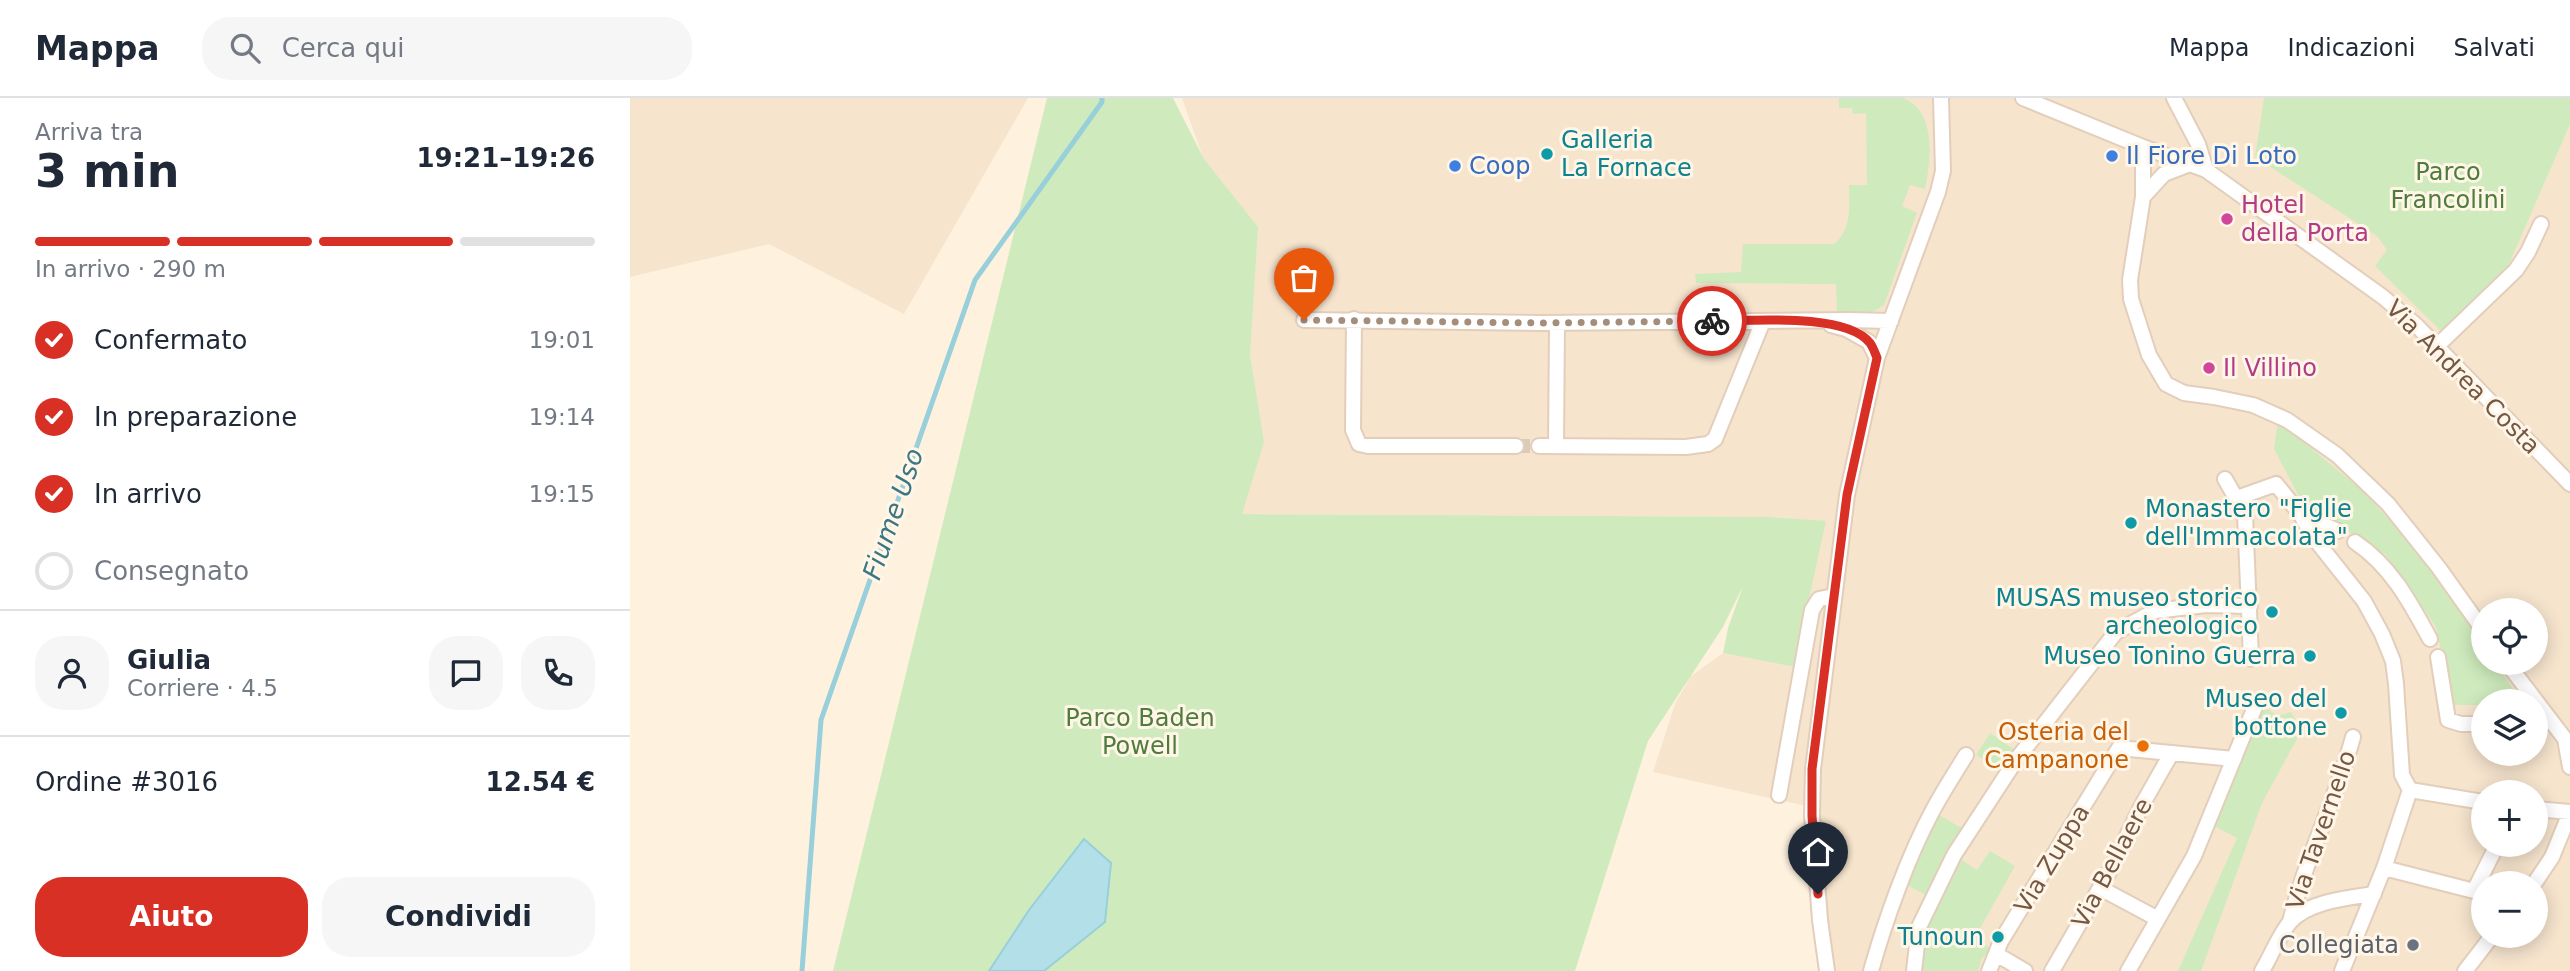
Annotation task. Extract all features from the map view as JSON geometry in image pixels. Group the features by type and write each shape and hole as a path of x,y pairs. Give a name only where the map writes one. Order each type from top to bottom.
{"street":[{"path":"1927,98 1940,115"},
{"path":"1827,971 1813,829 1812,769 1833,596 1847,495 1877,358 1938,192 1943,171 1941,98"},
{"name":"Via Andrea Costa","path":"2022,98 2206,170 2383,298 2437,346 2570,484"},
{"path":"2174,98 2199,144 2206,170"},
{"path":"2143,147 2143,197 2130,280 2131,299 2149,355 2166,384 2184,393 2253,405 2287,420 2337,455 2388,504 2471,613"},
{"path":"2143,197 2164,174 2190,164"},
{"path":"2437,346 2516,270 2541,224"},
{"path":"1354,319 1353,430 1359,444 1516,446"},
{"path":"1304,320 1557,323 1891,321"},
{"path":"1539,446 1686,447 1708,444 1715,439 1763,321"},
{"path":"1816,321 1846,329 1869,342 1877,358"},
{"path":"1556,446 1557,323"},
{"path":"2225,479 2245,514 2251,659"},
{"path":"2237,498 2276,484 2364,601 2393,660 2402,775 2410,790 2384,868 2342,971"},
{"path":"2301,515 2338,531"},
{"path":"2355,542 2379,559 2408,598 2430,639"},
{"path":"1779,795 1812,610 1819,599 1833,596"},
{"path":"1914,971 1919,927 1954,855 2016,760 2116,632 2155,611 2206,605 2250,607"},
{"path":"2438,657 2448,720 2471,723"},
{"path":"2516,675 2565,739 2570,767"},
{"path":"2128,971 2194,856 2257,702"},
{"path":"2548,724 2554,724"},
{"name":"Via Tavernello","path":"2262,971 2290,922 2300,883 2353,737"},
{"name":"Via Zuppa","path":"1989,971 2001,941 2119,748 2171,754"},
{"path":"2171,754 2234,759"},
{"name":"Via Bellaere","path":"2052,971 2100,888 2171,754"},
{"path":"1871,971 1879,941 1919,842 1933,811 1966,755"},
{"path":"2410,790 2471,800"},
{"path":"2543,871 2552,857 2570,813 2548,810"},
{"path":"2384,868 2474,891 2491,857"},
{"path":"2100,888 2158,919"},
{"path":"2290,922 2306,910 2340,899 2374,894"},
{"path":"2465,971 2483,948"},
{"path":"1996,954 2025,971"}],"shaded area":[{"path":"630,98 1028,98 904,314 769,244 630,277"},
{"path":"1182,98 2570,98 2570,971 1830,971 1822,904 1820,809 1653,772 1675,704 1691,676 1723,653 1794,667 1825,522 1771,517 1241,514 1212,183"}],"green space":[{"name":"Parco Baden Powell","path":"1047,98 1173,98 1204,159 1258,227 1250,355 1264,442 1242,514 1771,517 1826,521 1794,667 1723,653 1728,628 1743,586 1723,627 1648,741 1575,971 833,971"},
{"path":"1839,98 1903,98 1914,104 1922,114 1929,138 1929,165 1925,189 1910,185 1902,206 1917,213 1884,305 1871,313 1837,314 1836,284 1696,283 1695,274 1741,272 1743,244 1834,244 1840,238 1847,225 1849,185 1867,185 1866,113 1853,114 1852,108 1839,108"},
{"name":"Parco Francolini","path":"2264,98 2570,98 2570,124 2509,264 2441,331 2375,266 2387,250 2377,236 2255,157"},
{"path":"2278,421 2364,492 2423,557 2471,627 2471,675 2503,675 2513,689 2471,689 2471,705 2452,705 2436,627 2385,554 2303,504 2274,449"},
{"path":"2257,702 2278,716 2291,712 2297,722 2297,739 2262,803 2201,971 2178,971 2237,838 2208,823"},
{"path":"1990,733 2016,751 2002,773 1976,755"},
{"path":"1937,814 1965,830 1926,895 1907,885"},
{"path":"1990,851 2015,866 1978,932 1985,936 1982,943 1992,949 1982,958 1978,971 1914,971 1919,927 1956,856 1977,870"}],"water":[{"path":"1084,839 1111,863 1105,922 1044,971 989,971 1029,910"}],"waterway":[{"name":"Fiume Uso","path":"802,971 821,720 975,280 1102,102 1102,98"}],"tunnel":[{"path":"1516,446 1539,446"}],"way so far":[{"path":"1304,320 1541,323 1712,321"}],"place":[{"name":"Galleria La Fornace","path":"1547,154"},
{"name":"Il Fiore Di Loto","path":"2112,156"},
{"name":"Coop","path":"1455,166"},
{"name":"Hotel della Porta","path":"2227,219"},
{"name":"Il Villino","path":"2209,368"},
{"name":"Monastero \"Figlie dell'Immacolata\"","path":"2131,523"},
{"name":"MUSAS museo storico archeologico","path":"2272,612"},
{"name":"Museo Tonino Guerra","path":"2310,656"},
{"name":"Museo del bottone","path":"2341,713"},
{"name":"Osteria del Campanone","path":"2143,746"},
{"name":"Tunoun","path":"1998,937"},
{"name":"Collegiata","path":"2413,945"}],"route":[{"path":"1712,321 1816,321 1846,329 1869,342 1877,358 1847,495 1812,769 1812,816 1818,894"}]}
